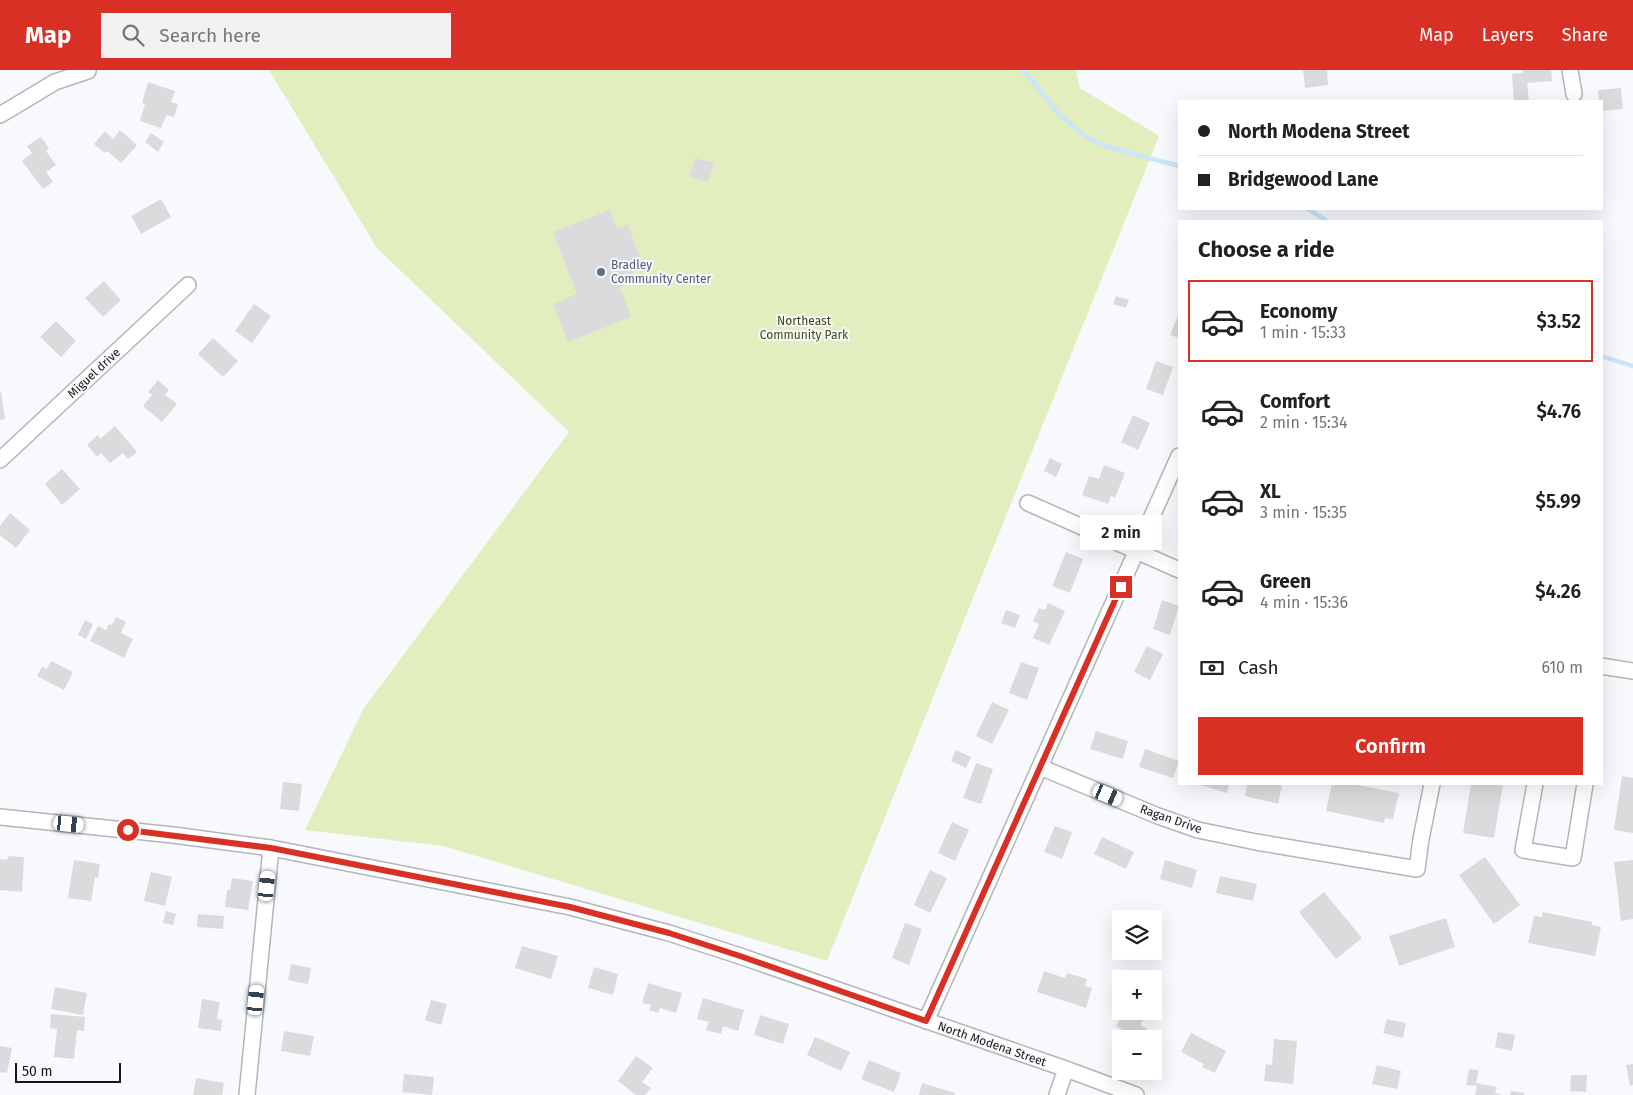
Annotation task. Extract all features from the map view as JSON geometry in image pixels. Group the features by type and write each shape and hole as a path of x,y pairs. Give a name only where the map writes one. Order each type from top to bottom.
{"street":[{"path":"1570,70 1574,94"},
{"path":"0,115 55,82 88,71"},
{"name":"Miguel drive","path":"0,460 188,286"},
{"path":"926,1021 1178,458"},
{"path":"1028,503 1178,570"},
{"path":"1603,669 1633,671"},
{"name":"Ragan Drive","path":"1040,767 1158,816 1198,830 1256,842 1417,869 1432,785"},
{"path":"1535,785 1523,850 1573,858 1585,785"},
{"name":"North Modena Street","path":"0,817 174,835 271,848 570,907 669,933 740,956 1136,1095"},
{"path":"248,1095 271,848"},
{"path":"1057,1095 1066,1069"}],"green space":[{"name":"Northeast Community Park","path":"269,70 1076,70 1080,88 1159,136 827,961 443,846 305,830 364,708 569,432 377,248"}],"building":[{"path":"1303,70 1327,70 1328,85 1305,88"},
{"path":"1523,70 1551,70 1552,81 1527,83 1529,100 1514,100 1512,74 1523,73"},
{"path":"148,82 175,91 171,102 178,104 174,117 166,115 161,128 140,121 145,104 142,103"},
{"path":"1621,88 1623,109 1603,111 1603,100 1599,100 1598,90"},
{"path":"120,130 137,145 121,163 107,151 105,153 94,144 105,131 113,139"},
{"path":"151,133 164,142 158,152 145,142"},
{"path":"41,137 49,148 46,151 56,165 46,172 53,182 43,189 22,161 32,153 27,146"},
{"path":"695,158 714,163 708,182 689,177"},
{"path":"161,199 171,217 141,234 131,216"},
{"name":"Bradley Community Center","path":"610,210 617,229 628,225 641,260 630,265 636,280 620,287 631,317 568,342 553,304 577,294 553,232"},
{"path":"104,281 121,300 103,317 85,298"},
{"path":"1116,296 1129,300 1126,308 1113,304"},
{"path":"254,304 271,316 252,343 235,331"},
{"path":"1178,315 1178,338 1170,335"},
{"path":"56,321 76,341 61,357 40,337"},
{"path":"213,338 238,361 223,377 198,354"},
{"path":"1156,361 1173,367 1163,395 1146,389"},
{"path":"158,380 169,390 165,395 177,404 162,422 143,406 152,395 148,392"},
{"path":"0,393 5,419 0,420"},
{"path":"1133,415 1150,423 1138,450 1121,442"},
{"path":"115,426 137,452 128,459 123,453 110,463 101,453 97,457 87,445 98,435 100,439"},
{"path":"1050,458 1062,464 1056,477 1044,471"},
{"path":"1104,465 1125,473 1115,498 1111,496 1108,504 1082,495 1089,476 1099,479"},
{"path":"62,469 80,489 62,505 45,484"},
{"path":"10,513 30,530 16,548 0,535 0,526"},
{"path":"1066,552 1083,559 1070,593 1052,586"},
{"path":"1162,600 1178,606 1170,635 1153,629"},
{"path":"1048,603 1065,611 1049,645 1033,638 1039,624 1033,621 1039,608 1045,610"},
{"path":"1006,610 1020,615 1015,628 1001,623"},
{"path":"116,617 126,622 121,633 133,639 124,658 90,641 98,626 106,630 109,624 112,625"},
{"path":"85,620 93,624 86,639 78,635"},
{"path":"1147,646 1163,654 1150,680 1134,672"},
{"path":"51,661 73,672 64,690 37,676 42,667 47,669"},
{"path":"1021,662 1039,668 1027,700 1009,693"},
{"path":"992,702 1009,710 992,744 976,736"},
{"path":"1096,731 1128,741 1123,759 1090,749"},
{"path":"1145,749 1178,761 1173,778 1139,767"},
{"path":"956,750 971,757 966,768 951,761"},
{"path":"976,763 993,769 981,804 963,798"},
{"path":"1622,776 1633,778 1633,833 1614,830"},
{"path":"283,782 302,784 299,811 280,809"},
{"path":"1200,785 1229,785 1227,793"},
{"path":"1247,785 1282,786 1278,804 1245,796"},
{"path":"1332,785 1357,785 1399,793 1393,819 1385,818 1384,823 1326,811"},
{"path":"1471,785 1503,785 1494,838 1463,833"},
{"path":"952,822 969,830 955,861 938,853"},
{"path":"1055,826 1072,832 1062,859 1044,852"},
{"path":"1102,837 1134,852 1126,869 1094,854"},
{"path":"8,856 24,857 22,892 0,890 0,859 7,860"},
{"path":"1485,857 1520,905 1494,924 1459,875"},
{"path":"74,860 100,864 98,878 95,877 91,901 68,898"},
{"path":"1165,860 1197,870 1192,888 1160,879"},
{"path":"1633,860 1633,919 1621,921 1614,862"},
{"path":"930,870 947,878 930,913 914,905"},
{"path":"151,872 172,877 165,906 144,901"},
{"path":"1220,876 1257,884 1253,901 1216,893"},
{"path":"232,878 253,881 248,910 225,907 227,890 230,890"},
{"path":"1324,892 1362,938 1336,959 1299,912"},
{"path":"166,911 176,914 173,925 163,923"},
{"path":"1543,912 1592,922 1592,925 1601,927 1595,956 1528,943 1534,916 1542,917"},
{"path":"198,914 224,916 223,929 197,927"},
{"path":"1446,918 1455,947 1399,966 1389,936"},
{"path":"905,923 922,929 909,965 892,958"},
{"path":"522,946 558,956 551,979 515,968"},
{"path":"291,964 311,968 308,984 288,980"},
{"path":"594,967 618,974 613,995 588,988"},
{"path":"1044,971 1065,978 1067,973 1087,979 1085,986 1092,988 1086,1008 1037,992"},
{"path":"648,983 682,993 676,1013 660,1008 658,1013 649,1010 651,1005 642,1003"},
{"path":"55,987 87,993 83,1015 51,1009"},
{"path":"703,998 744,1010 738,1031 723,1026 721,1034 706,1030 709,1022 697,1019"},
{"path":"202,999 220,1002 217,1019 222,1020 221,1031 198,1028"},
{"path":"431,1000 447,1004 441,1025 425,1020"},
{"path":"51,1014 85,1017 84,1031 77,1030 74,1059 54,1057 57,1029 50,1028"},
{"path":"760,1015 789,1024 783,1044 754,1035"},
{"path":"1387,1019 1406,1023 1403,1038 1383,1033"},
{"path":"1119,1020 1143,1020 1140,1025 1147,1029 1123,1030 1116,1026"},
{"path":"284,1031 314,1036 310,1056 281,1051"},
{"path":"1498,1032 1515,1035 1512,1051 1495,1047"},
{"path":"1191,1033 1226,1051 1215,1073 1202,1067 1204,1064 1181,1052"},
{"path":"815,1037 850,1052 841,1071 807,1055"},
{"path":"1274,1039 1297,1041 1293,1084 1264,1081 1266,1064 1272,1065"},
{"path":"0,1046 12,1048 7,1073 0,1072"},
{"path":"636,1056 653,1068 642,1082 651,1088 645,1095 636,1095 618,1081"},
{"path":"869,1060 901,1073 894,1092 861,1079"},
{"path":"1633,1064 1633,1085 1630,1086 1626,1065"},
{"path":"1377,1065 1401,1071 1397,1089 1372,1084"},
{"path":"1469,1069 1479,1070 1476,1083 1497,1087 1495,1093 1502,1095 1475,1095 1477,1086 1466,1085"},
{"path":"404,1074 434,1077 432,1095 402,1092"},
{"path":"1571,1075 1587,1075 1586,1092 1570,1091"},
{"path":"196,1078 224,1083 222,1095 193,1095"},
{"path":"922,1083 955,1093 954,1095 919,1095"},
{"path":"1511,1091 1524,1093 1524,1095 1510,1095"}],"waterway":[{"path":"1021,70 1026,73 1057,112 1093,141 1108,147 1178,166"},
{"path":"1310,210 1325,220"},
{"path":"1603,357 1633,366"}],"place":[{"name":"Bradley Community Center","path":"601,272"}],"route":[{"path":"128,830 271,848 570,907 669,933 926,1021 1121,587"}]}
